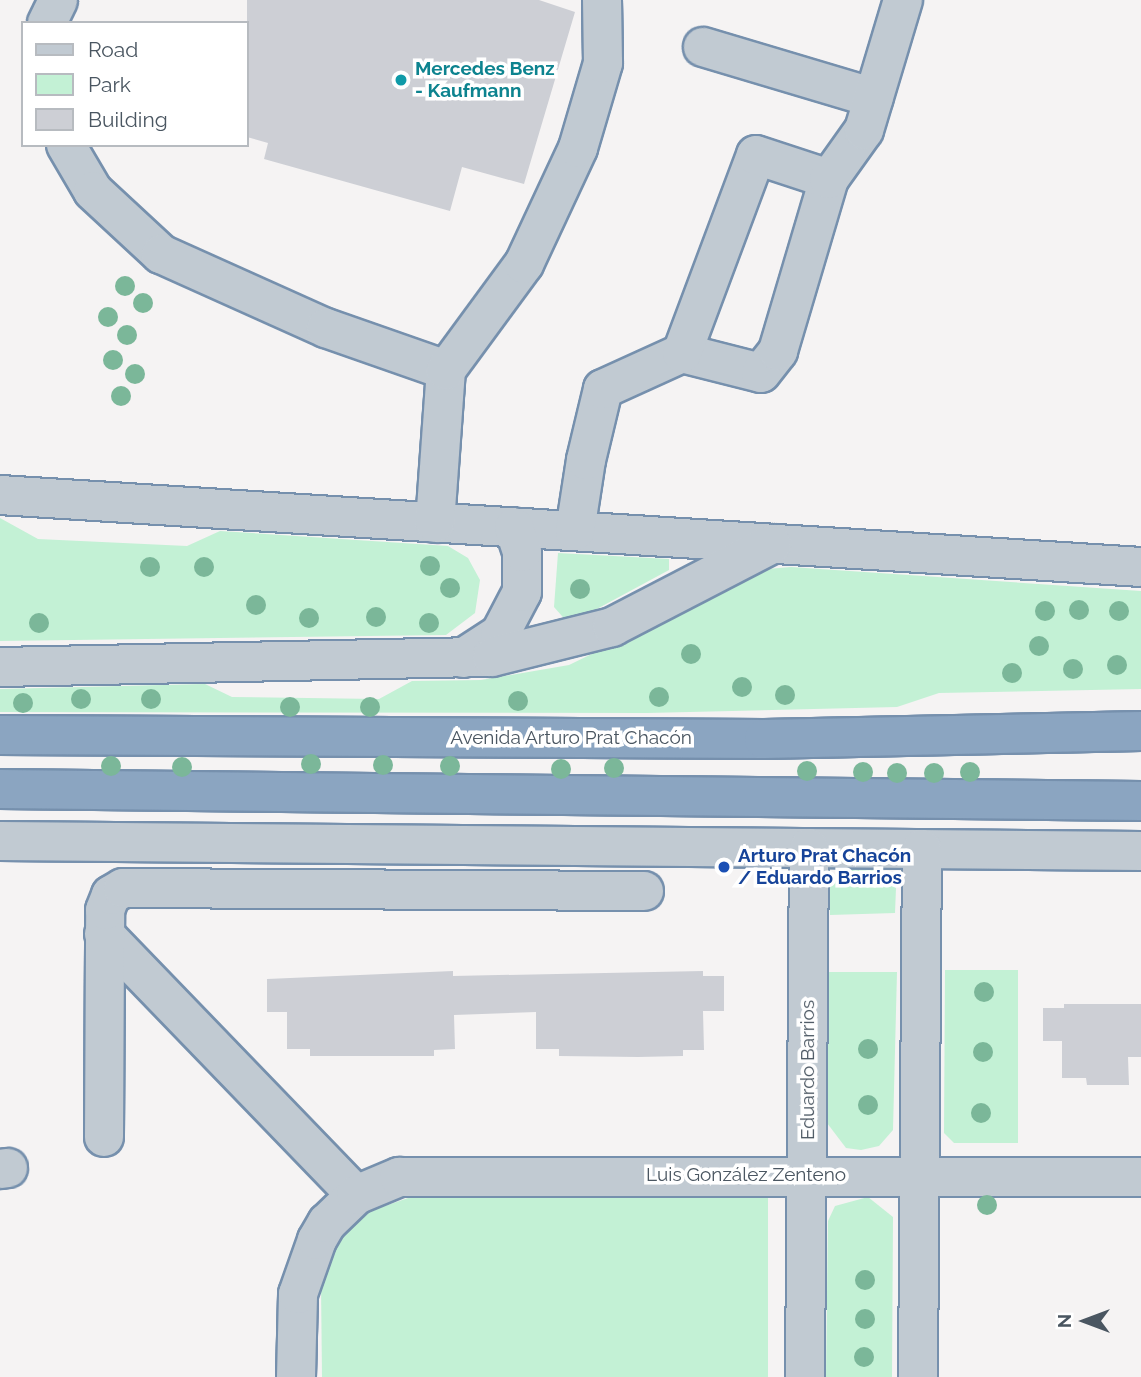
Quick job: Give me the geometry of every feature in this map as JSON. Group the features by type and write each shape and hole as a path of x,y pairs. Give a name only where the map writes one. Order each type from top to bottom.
{"highway":[{"name":"Avenida Arturo Prat Chacón","path":"0,735 764,740 1141,732"},
{"path":"0,789 1141,801"}],"street":[{"path":"48,21 58,0"},
{"path":"435,523 446,370 524,264 578,148 603,63 602,0"},
{"path":"575,531 586,460 603,390 682,353 761,373 778,351 830,180 864,130 903,0"},
{"path":"703,47 874,98"},
{"path":"67,147 93,191 161,254 326,328 446,370"},
{"path":"682,353 756,155 830,180"},
{"path":"0,495 1141,567"},
{"path":"460,660 500,634 514,614 525,570 514,527"},
{"path":"0,667 460,660 539,649 612,626 774,543"},
{"path":"0,841 1141,851"},
{"name":"Eduardo Barrios","path":"805,1377 809,848"},
{"path":"918,1377 922,849"},
{"path":"104,1137 104,933 111,895 123,888 644,891"},
{"path":"104,933 356,1195 327,1223 306,1266 298,1294 296,1377"},
{"name":"Luis González Zenteno","path":"356,1195 399,1177 423,1175 1141,1177"}],"green space":[{"path":"0,518 38,539 187,546 220,531 448,546 468,558 480,580 475,613 446,635 0,641"},
{"path":"558,553 669,559 669,570 569,624 554,607"},
{"path":"791,567 1141,591 1141,689 939,693 897,707 647,713 0,712 0,689 205,684 232,697 379,699 412,681 481,680 569,665 767,569"},
{"path":"873,865 896,888 895,913 830,915 829,886 853,866"},
{"path":"945,970 1018,970 1018,1143 954,1143 944,1133"},
{"path":"828,972 897,972 893,1130 879,1146 861,1150 846,1148 827,1123"},
{"path":"768,1195 768,1377 322,1377 321,1285 337,1241 370,1211 414,1196"},
{"path":"868,1197 893,1217 892,1377 826,1377 828,1221 835,1206"}],"building":[{"name":"Mercedes Benz - Kaufmann","path":"247,0 539,0 575,12 524,184 462,167 450,211 264,159 268,143 248,137"},
{"path":"453,971 453,976 703,971 703,976 724,976 724,1011 703,1011 704,1050 683,1050 683,1056 638,1057 559,1056 559,1049 536,1049 536,1012 454,1015 455,1049 434,1050 434,1056 310,1056 310,1049 287,1049 287,1012 267,1012 267,979"},
{"path":"1064,1004 1141,1004 1141,1057 1128,1057 1129,1085 1087,1085 1086,1078 1062,1078 1062,1041 1043,1041 1043,1008 1064,1008"}],"place":[{"name":"Mercedes Benz - Kaufmann","path":"401,80"},
{"name":"Arturo Prat Chacón / Eduardo Barrios","path":"724,867"}]}
